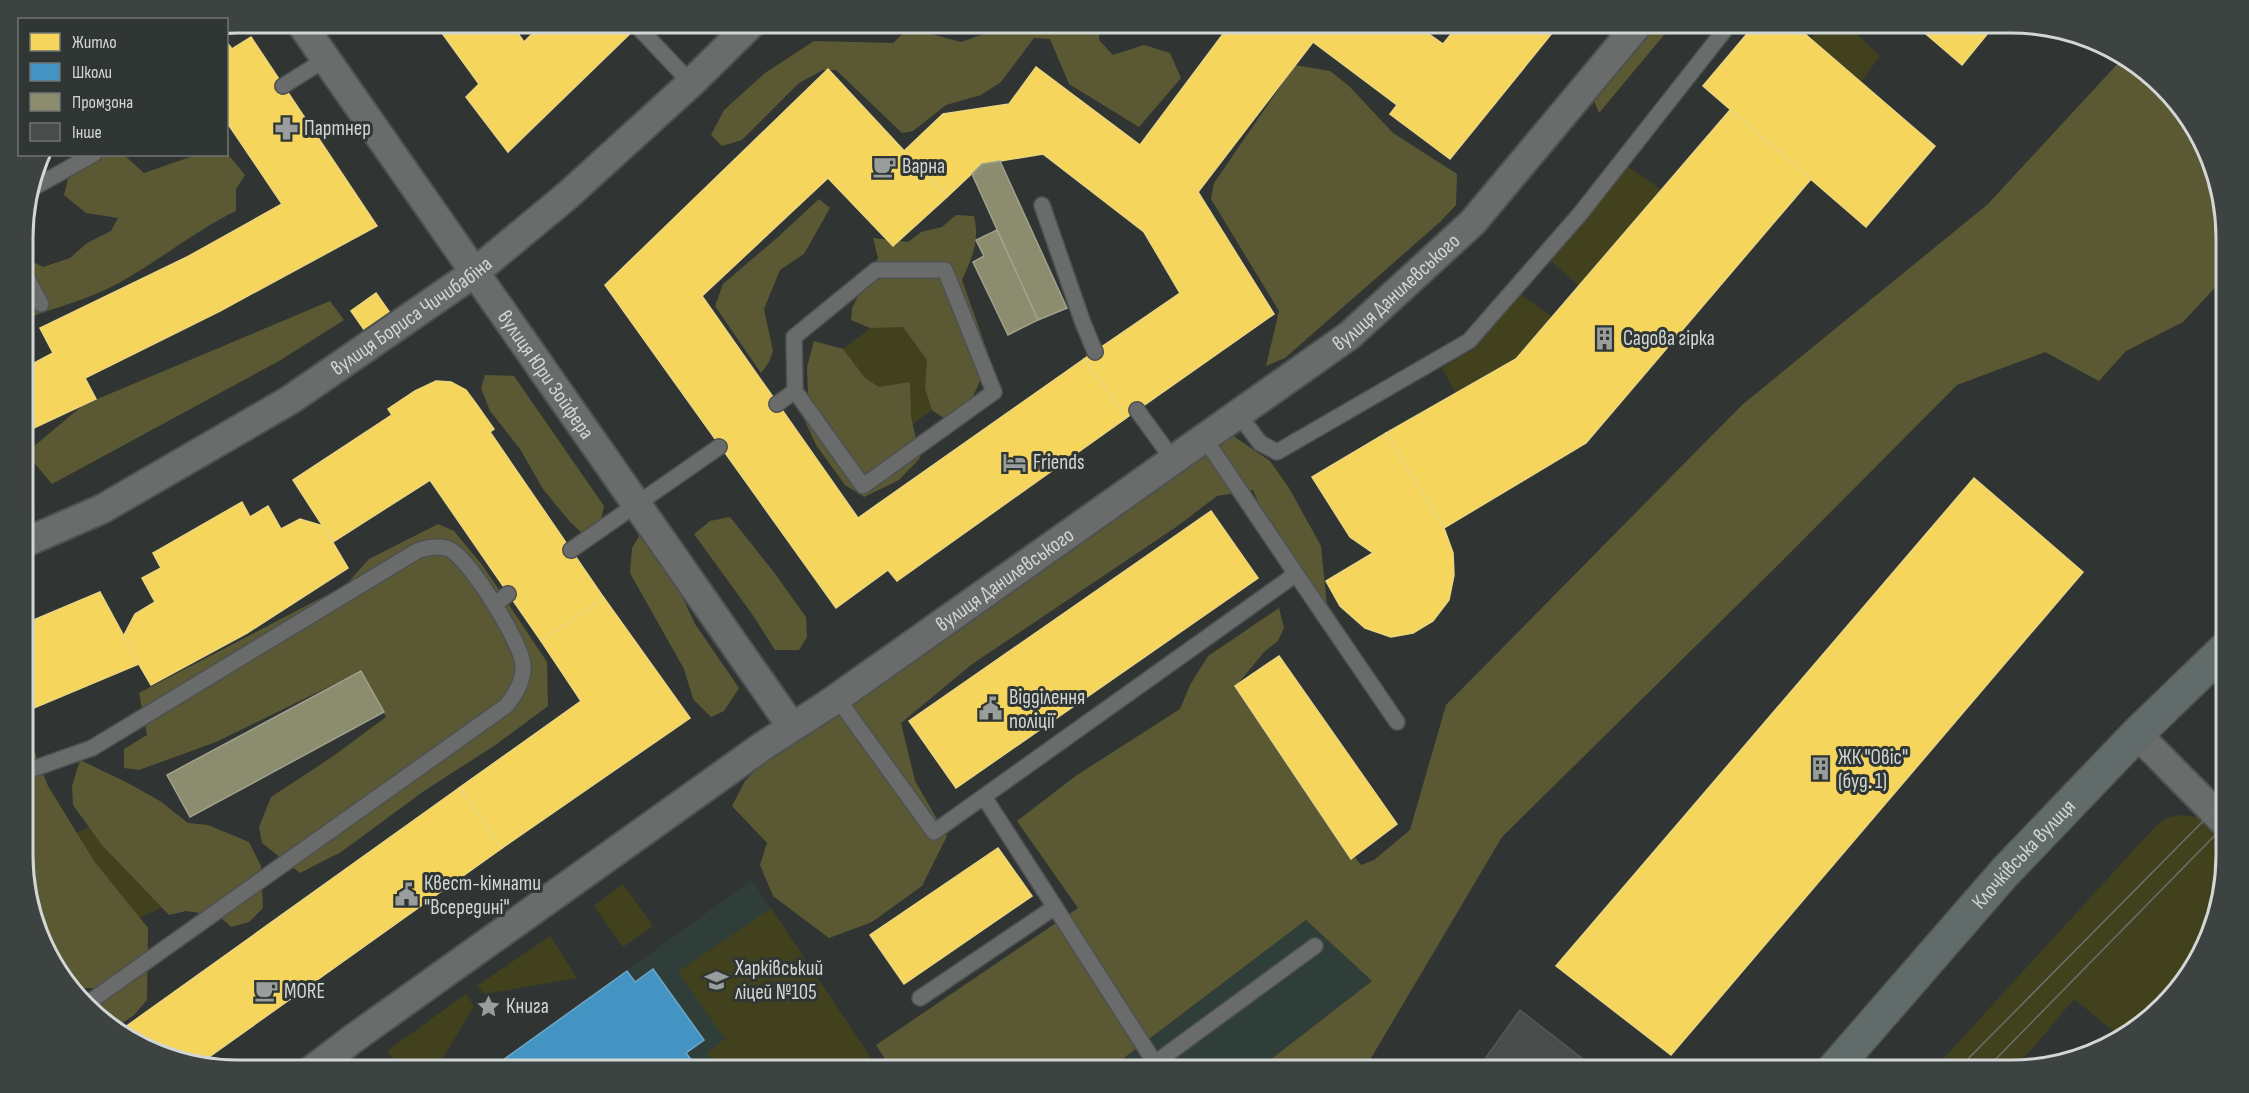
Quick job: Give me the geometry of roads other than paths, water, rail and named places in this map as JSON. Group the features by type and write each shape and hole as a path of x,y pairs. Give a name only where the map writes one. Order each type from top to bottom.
{"main road":[{"name":"Клочківська вулиця","path":"1842,1060 2005,872 2137,734 2216,658"}],"street":[{"name":"вулиця Юри Зойфера","path":"308,33 792,727"},
{"name":"вулиця Бориса Чичибабіна","path":"33,539 102,509 290,400 474,273 568,195 691,83 742,33"},
{"name":"вулиця Данилевського","path":"326,1060 792,727 837,698 1174,461 1350,334 1473,222 1631,33"},
{"path":"2137,734 2216,814"}],"lane":[{"path":"644,33 691,83"},
{"path":"1239,415 1260,443 1277,452 1469,341 1580,214 1722,33"},
{"path":"283,86 326,59"},
{"path":"40,184 90,156"},
{"path":"1042,205 1095,351"},
{"path":"876,270 945,270 994,392 863,486 795,391 794,337 876,270"},
{"path":"33,289 41,304"},
{"path":"777,404 795,391"},
{"path":"1137,410 1174,461"},
{"path":"1205,439 1397,722"},
{"path":"571,550 719,447"},
{"path":"33,769 92,748 417,551 428,547 438,546 459,555 495,604 521,650 522,681 516,694 506,706 93,1000"},
{"path":"837,698 934,832 1296,574"},
{"path":"495,604 508,594"},
{"path":"984,796 1055,907 1146,1060"},
{"path":"920,998 1055,907"},
{"path":"1159,1060 1314,946"}],"tram line":[{"path":"1967,1060 2216,808"},
{"path":"1995,1060 2216,834"}],"place":[{"name":"Партнер","path":"286,128"},
{"name":"Варна","path":"884,166"},
{"name":"Садова гірка","path":"1605,338"},
{"name":"Friends","path":"1015,462"},
{"name":"Відділення поліції","path":"991,709"},
{"name":"ЖК \"Овіс\" (буд. 1)","path":"1820,769"},
{"name":"Квест-кімнати \"Всередині\"","path":"406,895"},
{"name":"Харківський ліцей №105","path":"717,980"},
{"name":"MORE","path":"266,991"},
{"name":"Книга","path":"488,1006"}]}
